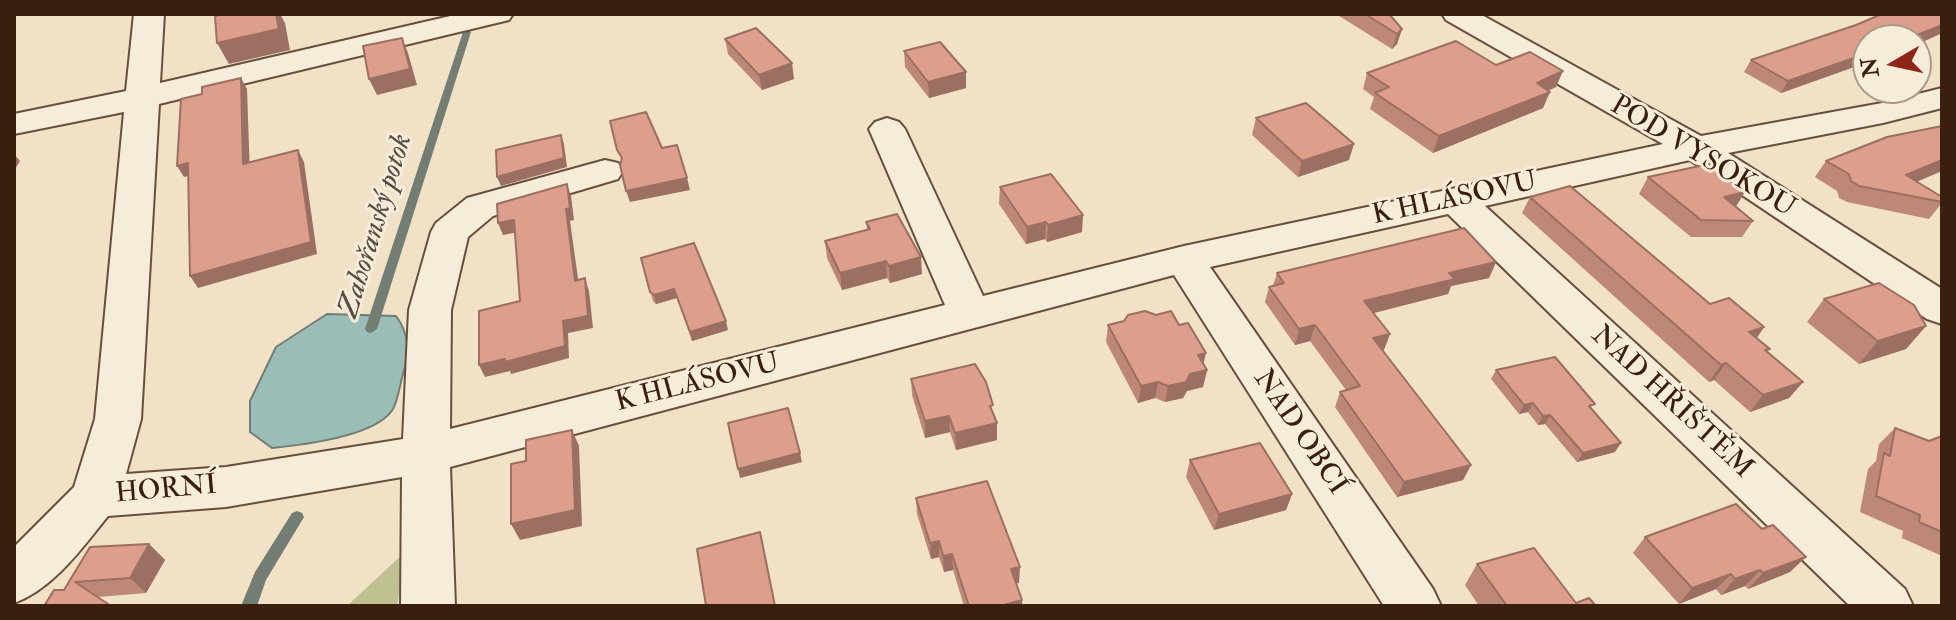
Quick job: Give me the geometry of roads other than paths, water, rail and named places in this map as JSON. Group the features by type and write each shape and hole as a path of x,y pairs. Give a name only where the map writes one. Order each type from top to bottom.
{"street":[{"name":"HORNÍ","path":"149,14 118,419 95,497 226,487 426,454"},
{"path":"14,124 141,98 498,14"},
{"name":"POD VYSOKOU","path":"1457,14 1696,148 1942,309"},
{"name":"K HLÁSOVU","path":"426,454 1184,259 1696,148 1883,113 1942,98"},
{"path":"887,129 970,314"},
{"path":"428,606 426,454 430,310 450,232 480,207 605,171"},
{"name":"NAD HŘIŠTĚM","path":"1456,200 1886,606"},
{"name":"NAD OBCÍ","path":"1184,259 1414,606"},
{"path":"14,580 60,537 95,497"}],"water":[{"path":"327,314 396,316 404,329 407,351 395,405 384,419 355,433 319,442 272,448 250,432 250,401 276,347"}],"waterway":[{"name":"Zahořanský potok","path":"371,329 467,32"},
{"name":"Zahořanský potok","path":"249,606 260,577 297,517"}]}
